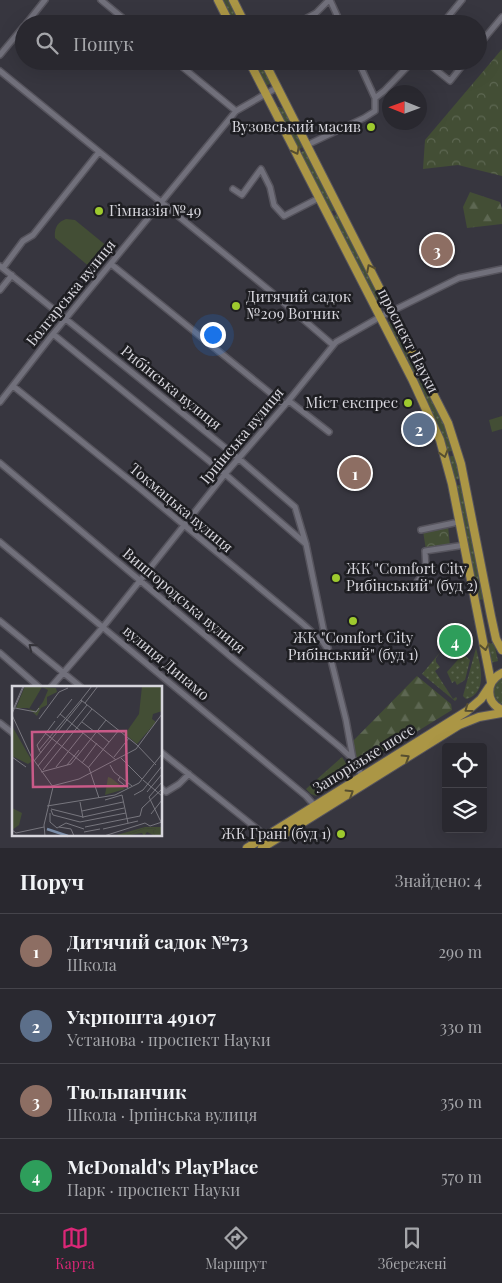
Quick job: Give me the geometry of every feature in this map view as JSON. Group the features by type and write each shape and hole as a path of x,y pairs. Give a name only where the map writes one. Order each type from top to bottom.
{"main road":[{"path":"218,0 226,15"},
{"path":"233,0 240,15"},
{"name":"проспект Науки","path":"254,70 413,380 440,440 449,469 479,618 492,702 502,712"},
{"name":"проспект Науки","path":"269,70 448,423 465,482 496,639 502,650"},
{"name":"Запорізьке шосе","path":"247,848 466,711 481,699 490,685 502,673"},
{"name":"Запорізьке шосе","path":"262,848 459,724 502,712"}],"street":[{"path":"33,15 45,0"},
{"path":"101,0 119,15"},
{"path":"312,15 329,0 336,15"},
{"path":"450,15 462,0"},
{"path":"487,35 502,17"},
{"path":"0,55 15,37"},
{"path":"186,70 236,111"},
{"path":"307,145 375,111 375,98 362,70"},
{"path":"375,98 404,70"},
{"path":"436,70 450,81 459,70"},
{"path":"0,71 270,290 333,345"},
{"name":"Болгарська вулиця","path":"0,402 53,334 236,111 278,88"},
{"path":"1,267 23,241 33,235 99,152"},
{"path":"233,189 242,195 262,169 270,186 274,205 284,216 319,198"},
{"path":"110,264 287,403 329,432"},
{"name":"Рибінська вулиця","path":"1,267 238,458 295,507 306,544 353,758"},
{"name":"Ірпінська вулиця","path":"52,686 103,627 238,458 287,403 333,345 380,317 459,278 502,268"},
{"path":"0,290 12,275"},
{"path":"53,334 225,474 306,544"},
{"name":"Токмацька вулиця","path":"13,386 323,642 329,653"},
{"name":"Вишгородська вулиця","path":"0,463 353,758"},
{"path":"421,530 454,523"},
{"name":"вулиця Динамо","path":"0,542 306,796 315,806"},
{"path":"417,582 426,570 425,551 464,545"},
{"path":"479,618 491,616"},
{"path":"0,621 80,686"},
{"path":"0,653 39,686"},
{"path":"0,723 12,730"},
{"path":"162,753 261,832 263,838"},
{"path":"353,758 362,776"},
{"path":"163,792 179,784 189,774"}],"green space":[{"path":"221,0 230,0 238,15 228,15"},
{"path":"502,49 502,176 458,165 423,169 425,140 484,70 487,70 487,67"},
{"path":"257,70 266,70 272,83 265,86"},
{"path":"275,106 285,109 304,146 298,150"},
{"path":"306,150 337,209 330,212 299,153"},
{"path":"470,192 500,202 502,224 467,228 463,207"},
{"path":"339,213 386,305 379,308 332,217"},
{"path":"66,219 75,220 108,247 91,268 55,238 57,226"},
{"path":"393,320 421,374 414,377 386,323"},
{"path":"422,377 446,424 455,450 447,452 415,380"},
{"path":"502,416 502,429 492,432 489,420"},
{"path":"456,455 461,479 454,480 448,457"},
{"path":"463,484 485,599 478,600 455,486"},
{"path":"448,526 450,546 426,550 423,531"},
{"path":"494,643 498,661 490,663 487,644"},
{"path":"476,648 481,670 480,684 478,691 466,699 463,696"},
{"path":"442,650 436,658 436,662 440,667 435,671 453,699 456,697 455,701 422,674"},
{"path":"463,654 470,660 465,680 457,685 455,681 452,683 447,672"},
{"path":"417,676 451,704 452,710 361,766 356,759 351,743"},
{"path":"502,677 502,708 494,700 492,688"},
{"path":"342,757 350,769 350,775 319,795 311,794 306,789"}],"place":[{"name":"Вузовський масив","path":"371,127"},
{"name":"Гімназія №49","path":"99,211"},
{"name":"Тюльпанчик","path":"437,250"},
{"name":"Дитячий садок №209 Вогник","path":"236,306"},
{"name":"Міст експрес","path":"408,403"},
{"name":"Укрпошта 49107","path":"419,429"},
{"name":"Дитячий садок №73","path":"355,473"},
{"name":"ЖК \"Comfort City Рибінський\" (буд 2)","path":"336,578"},
{"name":"ЖК \"Comfort City Рибінський\" (буд 1)","path":"353,621"},
{"name":"McDonald's PlayPlace","path":"455,641"},
{"name":"ЖК Грані (буд 1)","path":"341,834"}]}
